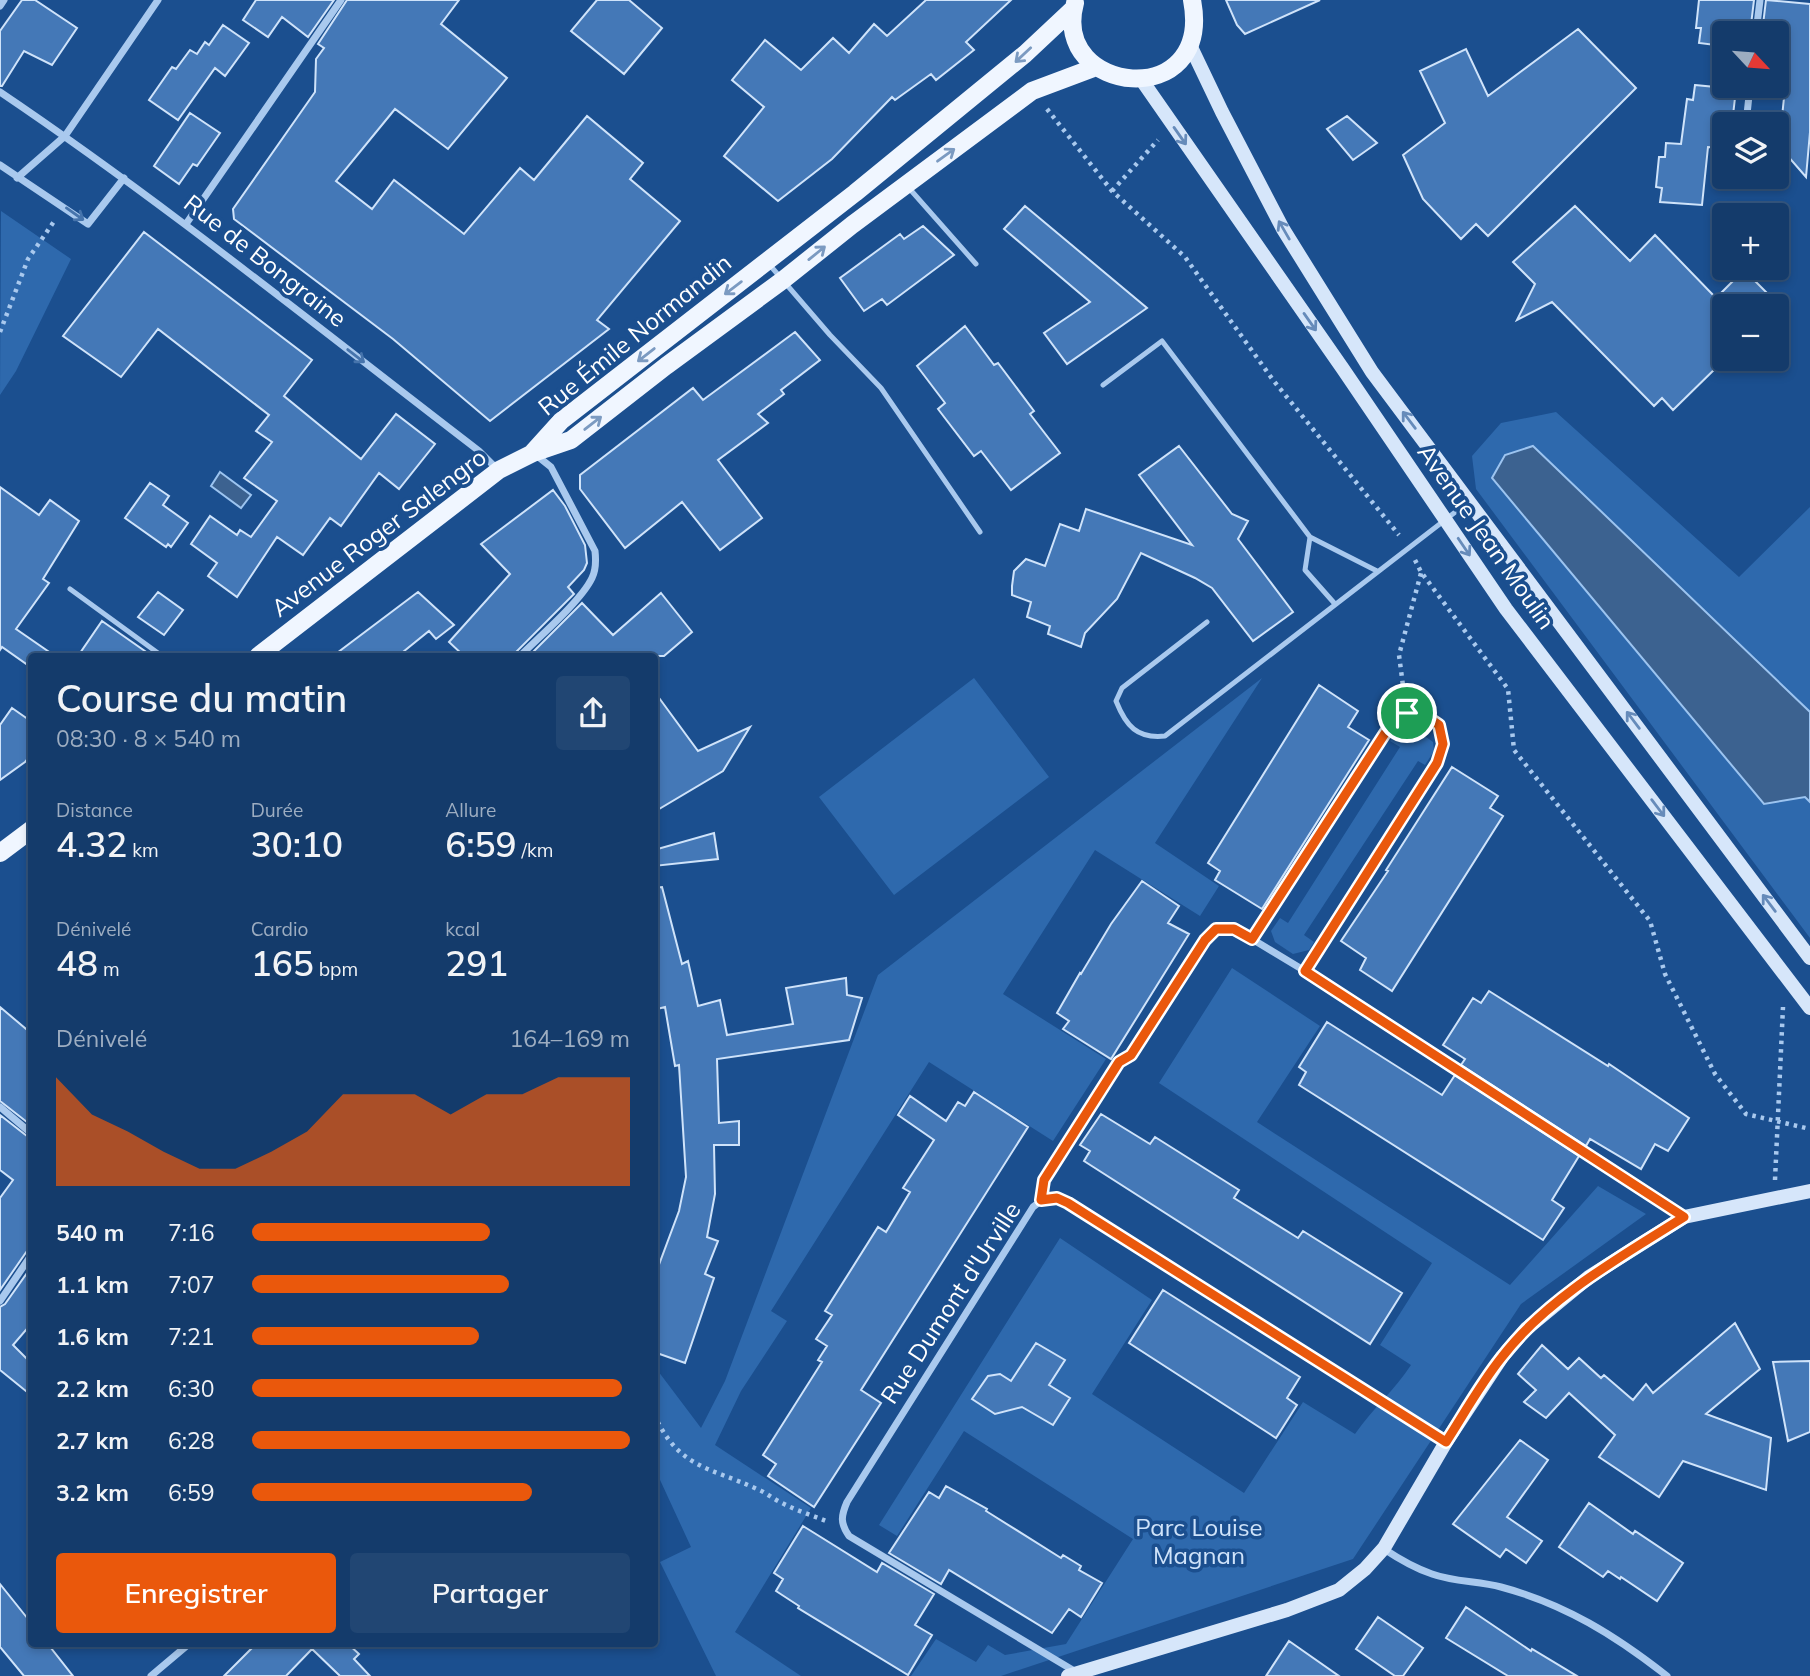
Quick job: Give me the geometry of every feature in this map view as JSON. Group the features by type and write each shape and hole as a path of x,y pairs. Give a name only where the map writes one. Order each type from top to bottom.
{"main road":[{"path":"1075,4 1073,20 1077,42 1089,60 1110,75 1141,79 1167,70 1182,59 1190,45 1195,15 1192,0"},
{"name":"Rue Émile Normandin","path":"533,453 561,421 767,262 1004,72 1075,4"},
{"name":"Avenue Jean Moulin","path":"1190,45 1283,229 1372,372 1810,958"},
{"name":"Rue Émile Normandin","path":"533,453 571,440 1032,91 1097,67"},
{"name":"Avenue Jean Moulin","path":"1141,79 1506,610 1810,1008"},
{"name":"Avenue Roger Salengro","path":"262,653 499,470 533,453"},
{"path":"0,853 28,832"},
{"path":"1073,1674 1287,1610 1339,1590 1365,1569 1384,1548 1446,1442 1502,1357 1526,1329 1589,1277 1684,1217 1810,1191"}],"street":[{"path":"0,6 4,0"},
{"path":"17,178 65,136 158,0"},
{"path":"186,224 341,0"},
{"path":"1757,21 1760,0"},
{"name":"Rue de Bongraine","path":"0,92 186,224 480,451 499,470"},
{"path":"0,165 88,224 124,178"},
{"path":"523,653 585,590 594,576 596,560 595,551 551,467 533,453"},
{"path":"1252,939 1391,724 1407,713 1423,714 1439,725 1443,744 1437,763 1305,971"},
{"path":"1131,1055 1205,940 1216,929 1234,929 1305,971 1684,1217"},
{"path":"0,1107 28,1131"},
{"name":"Rue Dumont d'Urville","path":"843,1527 841,1516 847,1502 1033,1207 1041,1200 1057,1198 1068,1203 1446,1442"},
{"path":"0,1301 28,1260"},
{"path":"843,1527 849,1536 1073,1674"},
{"path":"1384,1548 1405,1562 1434,1575 1503,1587 1564,1610 1600,1627 1667,1676"},
{"path":"152,1676 185,1647"}],"lane":[{"path":"906,185 976,264"},
{"path":"767,262 881,388 980,532"},
{"path":"1103,385 1161,341 1310,537 1377,571"},
{"path":"1207,622 1122,688 1116,701 1123,719 1134,730 1149,738 1165,736 1470,501"},
{"path":"1310,537 1305,570 1335,604"},
{"path":"70,589 158,653"}],"path":[{"path":"1032,91 1112,191 1185,257 1273,380 1409,547 1422,572 1508,689 1514,750 1650,921 1665,974 1715,1074 1746,1114 1810,1129"},
{"path":"0,332 28,259 64,206"},
{"path":"1407,713 1399,655 1422,572"},
{"path":"1775,1199 1784,975"},
{"path":"1041,1200 1044,1180 1119,1062 1131,1055"},
{"path":"658,1422 662,1431 689,1461 710,1472 758,1489 795,1509 843,1527"}],"green space":[{"path":"1,211 71,259 16,371 0,395"},
{"path":"1556,412 1739,577 1810,507 1810,712 1533,446 1810,802 1810,938 1476,489 1472,456 1501,423"},
{"path":"974,678 1049,777 894,895 819,797"},
{"path":"1262,678 1155,843 1219,886 1200,916 1095,850 1003,994 1106,1059 1053,1141 929,1062 771,1311 787,1321 741,1391 715,1445 811,1508 735,1632 801,1676 716,1676 660,1562 691,1547 658,1476 658,1371 701,1428 725,1381 878,975"},
{"path":"1412,727 1433,742 1434,751 1425,765 1418,761 1304,935 1314,942 1309,950 1293,954 1275,942 1271,931 1280,918 1288,923 1400,747 1390,741 1398,729"},
{"name":"Parc Louise Magnan","path":"1232,968 1320,1026 1257,1122 1510,1285 1598,1186 1646,1214 1521,1304 1353,1559 1001,1676 911,1676 936,1639 976,1662 988,1645 1005,1655 1066,1644 1133,1539 964,1431 897,1536 879,1525 1060,1238 1152,1300 1092,1394 1244,1493 1303,1402 1355,1434 1411,1365 1380,1345 1432,1263 1159,1083"}],"shaded area":[{"path":"1533,446 1810,712 1810,802 1805,797 1764,804 1492,478 1505,455"},
{"path":"220,472 251,495 241,508 211,486"}],"building":[{"path":"22,0 35,0 77,28 52,65 24,51 0,86 0,31"},
{"path":"256,0 334,0 308,37 282,17 268,37 243,20"},
{"path":"347,0 459,0 441,24 507,78 448,149 395,109 336,181 372,209 394,180 464,234 520,168 534,180 587,116 643,163 630,179 680,221 597,320 609,329 490,421 393,339 234,219 233,209 315,92 316,59 324,48 318,44"},
{"path":"597,0 629,0 662,28 624,74 571,31"},
{"path":"926,0 1011,0 966,42 974,50 936,80 931,74 895,100 892,97 832,159 778,201 724,156 764,107 732,80 765,40 801,70 833,38 849,53 874,24 887,36"},
{"path":"1226,0 1320,0 1245,34 1237,25"},
{"path":"1699,0 1754,0 1751,21 1712,21 1712,45 1699,43 1701,28 1696,28"},
{"path":"1766,0 1810,4 1810,132 1806,177 1789,157 1789,112 1783,112 1784,98 1789,98 1789,21 1763,21"},
{"path":"223,25 249,43 225,76 215,68 178,120 149,100 172,67 176,69 190,50 197,54 205,42 209,45"},
{"path":"1578,29 1636,88 1488,236 1476,224 1461,239 1423,199 1403,155 1445,123 1420,71 1466,49 1488,96"},
{"path":"1695,85 1712,87 1712,98 1735,98 1733,112 1712,112 1712,147 1708,147 1702,205 1660,202 1662,188 1656,187 1659,157 1665,157 1666,143 1681,144 1687,99 1693,100"},
{"path":"190,113 220,133 197,166 193,164 179,184 154,166"},
{"path":"1347,116 1377,143 1353,160 1327,129"},
{"path":"1025,206 1147,308 1067,364 1044,333 1090,302 1004,229"},
{"path":"1575,206 1630,261 1655,235 1712,294 1713,371 1673,410 1662,398 1654,406 1552,302 1517,320 1535,284 1513,262"},
{"path":"923,226 954,255 887,305 882,299 864,311 840,278 900,234 904,239"},
{"path":"144,232 312,360 284,396 361,459 396,414 435,444 399,489 379,473 341,526 330,518 303,555 277,537 237,597 208,576 217,563 191,544 210,516 237,535 240,530 251,537 277,501 244,478 272,442 256,431 269,415 158,329 121,377 63,336"},
{"path":"1734,280 1754,280 1767,293 1720,294"},
{"path":"965,326 994,365 998,363 1034,411 1030,414 1060,453 1011,490 981,451 974,456 938,409 945,403 917,366"},
{"path":"795,332 820,360 781,390 784,394 758,414 768,423 718,460 762,518 720,550 682,502 625,548 580,489 580,475 693,388 703,400"},
{"path":"1179,446 1232,514 1248,521 1238,539 1293,612 1253,641 1212,588 1141,553 1117,599 1085,633 1081,647 1048,634 1050,626 1027,617 1031,602 1012,595 1012,586 1014,571 1026,559 1045,566 1060,524 1079,531 1086,509 1192,545 1139,475"},
{"path":"150,483 169,496 163,505 188,523 171,547 168,544 166,547 125,518"},
{"path":"0,487 39,515 50,500 79,521 43,579 49,583 16,629 51,653 28,653 28,665 2,647 0,650"},
{"path":"553,490 565,506 585,545 587,563 568,587 574,594 516,653 461,653 449,642 510,574 481,544"},
{"path":"158,592 183,610 164,635 138,617"},
{"path":"418,592 454,625 436,639 429,631 402,653 337,653"},
{"path":"661,593 692,632 664,656 658,656 658,653 532,653 582,603 613,635"},
{"path":"102,621 148,653 80,653"},
{"path":"1319,685 1358,711 1348,727 1369,740 1262,909 1215,880 1220,871 1208,863"},
{"path":"658,696 698,751 750,727 723,771 658,810"},
{"path":"12,708 28,719 28,758 0,780 0,725"},
{"path":"1452,767 1498,796 1490,808 1503,816 1392,991 1360,970 1366,958 1341,941"},
{"path":"714,833 718,859 658,866 658,849"},
{"path":"1142,881 1179,906 1168,923 1189,934 1111,1059 1063,1029 1069,1021 1057,1013 1111,924"},
{"path":"662,887 682,964 688,961 698,1006 720,1000 727,1035 793,1024 786,988 846,978 847,995 862,998 849,1040 717,1059 719,1123 739,1121 739,1145 714,1145 715,1194 707,1237 718,1241 705,1274 714,1278 685,1363 658,1353 658,1267 679,1211 686,1177 679,1065 675,1066 665,1007 658,1009 658,888"},
{"path":"1489,991 1608,1066 1609,1064 1689,1118 1668,1151 1655,1144 1641,1169 1590,1139 1586,1146 1461,1065 1465,1059 1443,1045 1473,998 1481,1003"},
{"path":"0,1007 28,1031 28,1123 0,1101"},
{"path":"1327,1022 1442,1095 1455,1075 1579,1156 1552,1200 1564,1208 1543,1240 1299,1085 1306,1072 1299,1067"},
{"path":"974,1092 1028,1127 861,1390 881,1403 814,1507 768,1476 776,1464 763,1455 822,1362 818,1360 827,1346 816,1339 832,1315 825,1311 878,1227 886,1232 910,1192 903,1188 934,1140 898,1115 910,1096 946,1121 958,1102 965,1106"},
{"path":"1101,1114 1150,1144 1155,1137 1239,1190 1234,1198 1298,1238 1303,1231 1402,1293 1370,1344 1084,1161 1090,1151 1080,1145"},
{"path":"0,1115 28,1137 28,1250 0,1290 0,1198 13,1180 0,1170"},
{"path":"28,1272 28,1328 13,1345 28,1360 28,1393 0,1370 0,1307"},
{"path":"1163,1290 1300,1377 1287,1398 1297,1405 1276,1438 1129,1343"},
{"path":"1735,1323 1760,1369 1706,1414 1771,1438 1766,1490 1683,1461 1659,1497 1599,1457 1615,1435 1569,1393 1546,1418 1524,1402 1536,1390 1518,1374 1542,1345 1568,1369 1579,1358 1601,1378 1604,1375 1633,1400 1646,1384 1653,1393"},
{"path":"1036,1343 1065,1360 1049,1385 1070,1398 1053,1425 1022,1407 995,1414 972,1399 988,1376 1000,1374 1011,1381"},
{"path":"1810,1361 1810,1432 1788,1441 1773,1362"},
{"path":"1520,1440 1548,1460 1507,1517 1542,1541 1526,1563 1506,1549 1500,1557 1453,1524"},
{"path":"946,1486 987,1509 986,1511 1061,1558 1063,1555 1081,1566 1079,1570 1102,1583 1081,1617 1069,1609 1052,1633 949,1570 941,1584 889,1553 929,1492 939,1498"},
{"path":"1589,1503 1633,1534 1635,1531 1683,1563 1657,1601 1608,1571 1603,1577 1559,1547"},
{"path":"803,1526 877,1572 882,1563 934,1594 915,1625 932,1635 908,1675 798,1608 799,1606 776,1591 783,1579 774,1573"},
{"path":"0,1584 28,1619 28,1647 50,1647 73,1676 24,1676 0,1647"},
{"path":"1466,1607 1531,1651 1532,1649 1577,1676 1508,1676 1446,1638"},
{"path":"1378,1617 1423,1648 1403,1676 1395,1676 1356,1649"},
{"path":"1289,1641 1339,1676 1266,1676"},
{"path":"253,1647 351,1647 359,1654 354,1659 370,1676 340,1676 312,1649 286,1676 224,1676"}],"route":[{"path":"1407,713 1423,714 1439,725 1443,744 1437,763 1305,971 1684,1217 1589,1277 1526,1329 1502,1357 1446,1442 1068,1203 1057,1198 1041,1200 1044,1180 1119,1062 1131,1055 1205,940 1216,929 1234,929 1252,939 1391,724 1407,713"}]}
